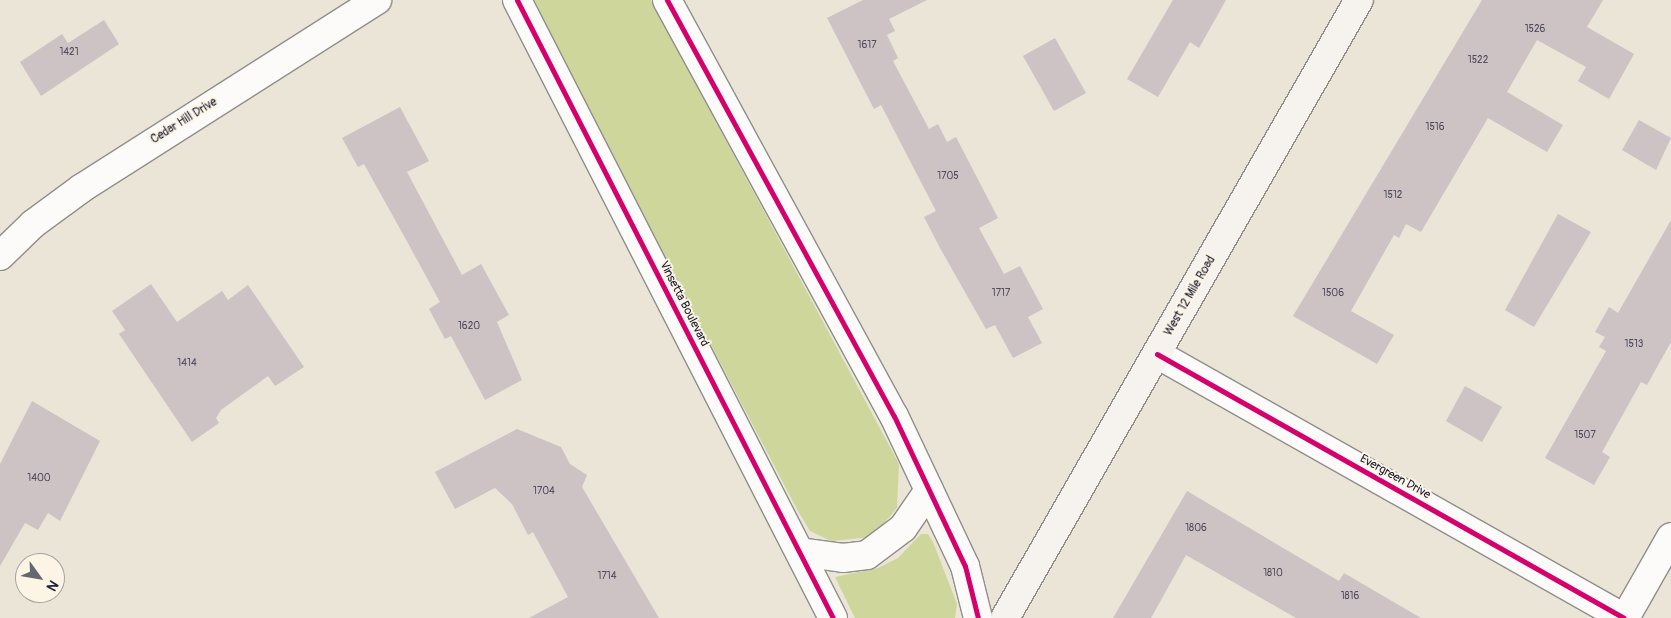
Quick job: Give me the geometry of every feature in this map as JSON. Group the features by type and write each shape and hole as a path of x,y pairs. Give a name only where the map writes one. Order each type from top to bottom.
{"main road":[{"name":"West 12 Mile Road","path":"1005,618 1359,0"}],"street":[{"name":"Cedar Hill Drive","path":"0,256 33,224 82,188 377,0"},
{"name":"Vinsetta Boulevard","path":"517,0 833,618"},
{"path":"667,0 894,416 966,566 978,618"},
{"name":"Evergreen Drive","path":"1157,354 1624,618"},
{"path":"800,552 843,558 867,555 903,528 929,490"},
{"path":"1624,618 1671,537"}],"green space":[{"path":"530,0 651,0 899,464 897,508 872,537 831,541 810,531"},
{"path":"921,534 928,534 933,542 957,604 955,618 855,618 835,577 878,568 898,558"}],"building":[{"path":"863,0 927,0 889,19 895,31 887,35 898,58 893,61 929,129 938,124 947,142 956,137 998,218 979,228 1004,274 1020,266 1043,309 1028,317 1042,343 1013,358 995,325 986,329 940,248 924,217 936,211 881,105 874,109 827,18"},
{"path":"1173,0 1226,0 1199,48 1190,42 1158,97 1127,79"},
{"path":"1482,0 1603,0 1587,27 1634,54 1609,99 1578,81 1586,67 1537,40 1507,92 1563,125 1547,152 1488,118 1421,232 1406,224 1399,238 1394,235 1351,311 1394,335 1377,364 1293,316"},
{"path":"104,20 119,44 41,96 20,62 62,34 68,43"},
{"path":"1055,38 1086,93 1054,111 1023,56"},
{"path":"400,107 429,161 407,172 462,275 481,264 509,315 497,322 522,380 485,400 451,336 445,339 429,309 440,302 409,245 364,164 358,167 342,138"},
{"path":"1639,120 1671,138 1656,170 1622,150"},
{"path":"1558,214 1591,232 1534,327 1505,310"},
{"path":"1671,220 1671,342 1647,385 1641,382 1602,452 1610,457 1594,485 1545,458 1606,351 1599,347 1605,337 1595,332 1609,307 1618,313"},
{"path":"151,284 177,322 222,291 228,300 248,285 304,367 275,386 268,376 221,410 216,418 219,423 192,442 119,334 125,330 112,311"},
{"path":"1465,386 1502,407 1482,442 1446,421"},
{"path":"32,401 100,441 60,521 48,513 38,530 25,523 0,566 0,464"},
{"path":"517,429 561,447 570,464 587,475 582,487 659,618 529,618 568,597 533,532 528,535 512,504 495,488 455,509 435,472"},
{"path":"1187,491 1339,581 1344,573 1421,618 1296,618 1186,555 1151,618 1113,618"}],"cycle path":[{"path":"517,0 833,618"},
{"path":"667,0 894,416 965,566 978,618"},
{"path":"1157,354 1624,618"}]}
